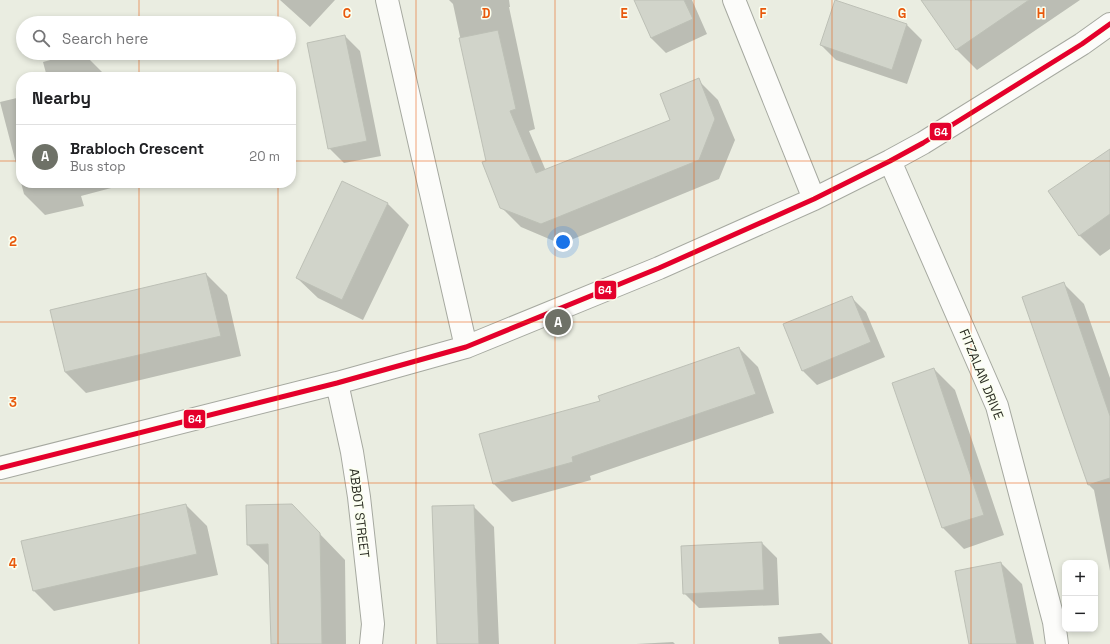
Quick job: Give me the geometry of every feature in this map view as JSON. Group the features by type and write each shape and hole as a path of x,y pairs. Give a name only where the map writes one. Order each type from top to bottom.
{"street":[{"path":"387,0 466,347"},
{"path":"734,0 814,199"},
{"path":"0,468 337,383 466,347 659,268 814,199 890,161 1082,44 1110,24"},
{"name":"FITZALAN DRIVE","path":"890,161 997,406 1054,622 1057,644"},
{"name":"ABBOT STREET","path":"337,383 352,452 359,497 373,624 371,644"}],"building":[{"path":"634,0 684,0 693,19 651,38"},
{"path":"835,0 907,24 892,70 820,45"},
{"path":"921,0 1029,0 956,50"},
{"path":"498,30 516,109 510,111 536,173 670,120 660,94 699,78 715,119 699,160 541,224 500,208 482,162 486,161 459,38"},
{"path":"345,35 367,141 328,149 307,43"},
{"path":"1110,149 1110,214 1079,236 1048,191"},
{"path":"342,181 388,203 342,300 296,278"},
{"path":"206,273 221,336 65,372 50,310"},
{"path":"1064,282 1110,416 1110,478 1088,485 1022,297"},
{"path":"852,296 871,342 802,371 783,324"},
{"path":"739,347 756,394 572,457 573,462 493,484 479,434 600,401 598,396"},
{"path":"934,368 984,515 942,528 892,383"},
{"path":"186,504 197,554 33,591 21,541"},
{"path":"292,504 320,533 322,644 271,644 268,544 247,545 246,505"},
{"path":"474,505 479,644 437,644 432,506"},
{"path":"762,542 764,590 683,594 681,546"},
{"path":"1001,562 1017,644 969,644 955,571"}],"transit line":[{"name":"64","path":"0,468 337,383 466,347 659,268 814,199 890,161 923,143 1082,44 1110,24"}],"place":[{"name":"Brabloch Crescent","path":"558,322"}]}
